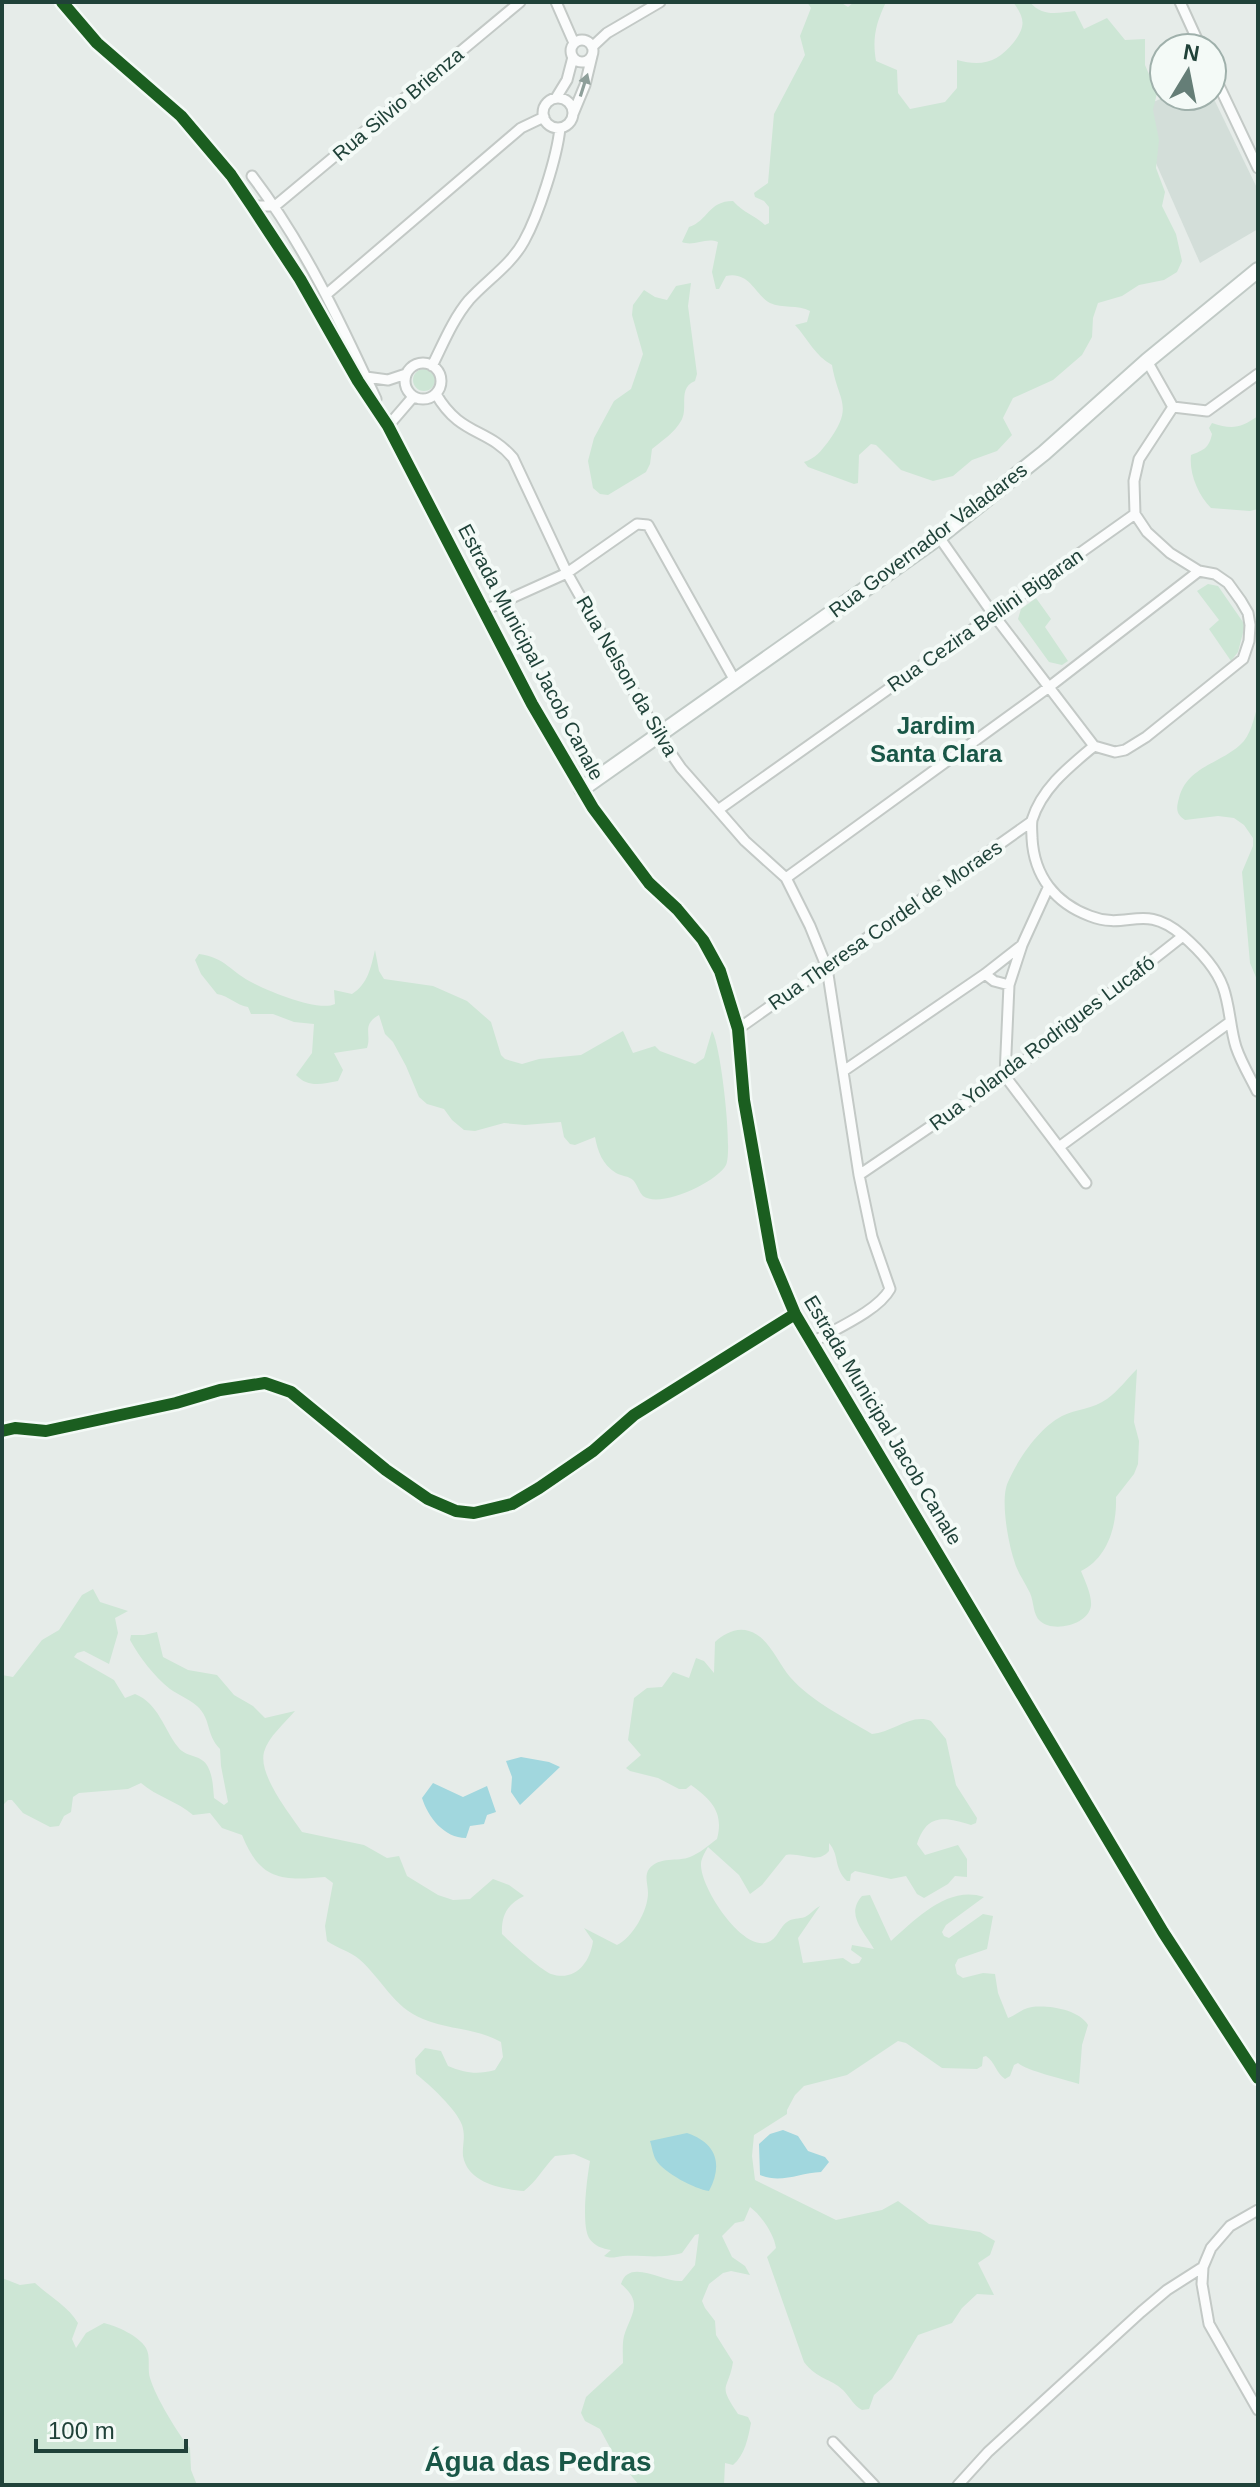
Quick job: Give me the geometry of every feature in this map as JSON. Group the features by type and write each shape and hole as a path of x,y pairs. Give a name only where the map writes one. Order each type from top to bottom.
{"street":[{"name":"Estrada Municipal Jacob Canale","path":"62,2 97,43 181,116 231,175 300,279 358,381 388,426 532,704 582,789 649,883 677,909 703,940 720,971 738,1029 744,1100 772,1259 795,1314 1155,1919 1258,2078"},
{"name":"Rua Silvio Brienza","path":"275,206 520,2"},
{"path":"556,2 574,43"},
{"path":"573,57 581,62 607,33 660,2"},
{"path":"1180,2 1194,32"},
{"path":"584,40 592,51 585,85 569,123 560,128 550,125 544,117 545,107 556,98 567,80 574,43 584,40"},
{"path":"556,98 566,100 573,114"},
{"path":"1228,105 1258,168"},
{"path":"328,293 521,128 544,117"},
{"path":"432,366 469,300 504,267 524,241 558,145 560,128"},
{"path":"252,176 275,206 312,272 328,293 388,426 413,397"},
{"path":"252,206 275,206"},
{"name":"Rua Governador Valadares","path":"582,789 939,537 1044,453 1147,361 1258,270"},
{"path":"1147,361 1173,407"},
{"path":"420,363 432,366 440,376 440,388 436,394 425,399 413,397 405,387 409,369 420,363"},
{"path":"366,377 388,380 406,374"},
{"path":"1173,407 1207,411 1258,374"},
{"name":"Rua Nelson da Silva","path":"436,394 446,412 462,425 502,445 513,458 567,573 659,736 681,768 745,841 786,878 827,968 859,1175 872,1237 890,1289 874,1306 813,1342"},
{"path":"939,537 993,614 1094,746 1115,752 1125,750 1146,737 1243,659 1249,641 1248,613 1228,583 1215,574 1199,571 1170,553 1147,532 1135,514 1134,481 1139,459 1173,407"},
{"name":"Rua Cezira Bellini Bigaran","path":"718,810 1135,514"},
{"path":"485,610 567,573 637,524 648,525 734,679"},
{"path":"786,878 1049,687 1199,571"},
{"path":"1094,746 1059,776 1044,796 1031,822 1032,847 1039,873 1048,888 1089,916 1120,920 1153,917 1183,936 1207,962 1223,986 1237,1049 1257,1091"},
{"name":"Rua Theresa Cordel de Moraes","path":"738,1029 1031,822"},
{"path":"1048,888 1022,945 1009,985 1005,1076 1086,1183"},
{"name":"Rua Yolanda Rodrigues Lucafó","path":"859,1175 1005,1076 1183,936"},
{"path":"845,1070 1022,945"},
{"path":"985,974 994,981 1009,985"},
{"path":"1059,1147 1230,1022"},
{"path":"2,1431 15,1428 46,1431 176,1403 220,1390 265,1383 291,1392 386,1470 428,1499 456,1511 474,1513 512,1504 539,1488 593,1451 634,1415 795,1314"},
{"path":"1258,2210 1230,2226 1211,2248 1203,2267 1202,2284 1209,2324 1258,2410"},
{"path":"958,2485 988,2452 1141,2312 1167,2290 1203,2267"},
{"path":"833,2442 874,2485"}],"shaded area":[{"path":"1148,104 1148,112 1220,112 1258,190 1258,229 1200,263 1133,111"}],"green space":[{"path":"807,2 840,2 848,7 854,2 886,2 876,31 876,61 897,70 898,93 910,109 945,102 957,88 957,60 982,63 1008,49 1022,27 1022,17 1013,2 1030,2 1050,13 1075,11 1084,29 1107,18 1125,40 1145,39 1148,112 1153,112 1159,140 1156,168 1165,192 1162,206 1176,234 1182,261 1177,272 1164,280 1139,285 1122,296 1098,303 1092,337 1082,355 1053,380 1013,398 1003,418 1012,435 997,451 972,460 953,476 933,481 901,470 876,445 871,444 859,455 858,483 808,467 804,462 815,457 828,442 843,411 832,365 816,352 795,325 807,322 810,311 770,303 747,280 734,275 726,276 716,289 712,272 718,242 682,242 689,227 725,202 733,201 765,225 769,223 769,207 754,193 768,183 774,114 805,55 800,36 811,8"},
{"path":"691,283 688,306 697,374 695,381 686,388 681,421 652,449 646,472 608,495 600,494 593,488 588,461 594,438 614,401 631,389 643,354 632,315 633,305 644,290 667,300 676,286"},
{"path":"420,369 428,369 435,380 428,391 420,391 413,384 413,376"},
{"path":"1258,416 1258,509 1211,508 1195,483 1191,455 1207,445 1212,434 1209,428 1212,423 1236,427"},
{"path":"1208,584 1218,586 1245,625 1238,652 1231,661 1209,629 1219,620 1197,591"},
{"path":"1036,598 1051,619 1045,627 1068,661 1062,665 1049,662 1018,619 1021,609"},
{"path":"1258,705 1258,982 1250,963 1242,872 1253,846 1253,838 1244,825 1234,818 1218,816 1185,820 1177,808 1189,779 1244,741"},
{"path":"375,950 379,971 384,979 433,986 467,1001 491,1022 501,1055 522,1064 581,1055 623,1031 633,1053 655,1046 660,1051 695,1064 704,1058 712,1031 725,1098 726,1165 712,1179 688,1192 651,1199 643,1196 631,1179 607,1166 599,1153 595,1137 570,1144 564,1137 561,1122 504,1123 475,1131 464,1130 444,1109 427,1104 419,1097 406,1066 385,1034 379,1015 370,1022 367,1048 334,1053 343,1070 338,1081 305,1082 296,1075 312,1053 314,1024 294,1022 273,1014 251,1014 248,1007 217,994 201,974 195,960 199,954 208,956 271,991 294,1000 328,1006 335,1004 334,990 352,994 362,985"},
{"path":"1137,1369 1134,1422 1139,1441 1138,1464 1116,1497 1115,1519 1109,1540 1098,1558 1081,1571 1091,1606 1084,1618 1077,1622 1061,1627 1046,1625 1036,1615 1012,1552 1005,1509 1008,1482 1023,1454 1045,1428 1062,1416 1107,1399"},
{"path":"93,1589 100,1602 128,1611 115,1618 118,1633 109,1664 84,1651 74,1657 114,1680 125,1698 135,1694 150,1704 178,1747 208,1767 214,1798 224,1805 228,1802 220,1749 212,1738 205,1716 191,1701 170,1689 153,1673 134,1647 131,1635 157,1632 163,1657 188,1670 217,1675 234,1695 253,1706 265,1718 295,1711 269,1741 263,1761 276,1794 302,1832 364,1845 387,1858 399,1856 407,1876 438,1895 453,1900 470,1899 493,1879 509,1885 524,1896 506,1911 502,1934 540,1967 560,1976 574,1973 589,1957 593,1941 584,1928 617,1945 628,1936 645,1908 647,1875 653,1865 690,1857 717,1839 717,1814 710,1802 691,1785 679,1789 658,1778 626,1768 641,1755 628,1740 634,1698 647,1688 662,1687 673,1672 689,1678 696,1658 704,1661 714,1673 715,1642 722,1636 739,1630 756,1634 808,1694 872,1734 909,1721 931,1721 946,1739 956,1785 977,1818 976,1823 971,1825 945,1819 932,1822 917,1844 925,1855 958,1845 967,1859 967,1877 955,1876 948,1884 924,1898 917,1894 906,1876 891,1879 855,1871 847,1881 829,1843 829,1851 819,1857 786,1855 762,1885 750,1894 739,1875 708,1847 702,1858 702,1874 723,1914 744,1936 755,1942 769,1942 787,1922 805,1917 820,1906 798,1938 803,1963 843,1958 852,1964 859,1963 862,1958 851,1950 852,1945 874,1949 856,1916 857,1903 862,1896 870,1895 891,1941 922,1914 945,1900 971,1895 984,1897 946,1925 942,1932 949,1938 983,1914 993,1916 987,1949 958,1959 955,1965 957,1974 963,1978 983,1973 995,1974 998,1993 1008,2018 1029,2008 1047,2007 1071,2012 1088,2025 1082,2045 1079,2084 1018,2063 1005,2079 986,2056 983,2057 982,2066 977,2069 942,2068 906,2043 898,2041 847,2075 804,2086 795,2095 787,2114 754,2135 752,2156 755,2180 836,2220 882,2210 898,2201 929,2224 980,2232 995,2241 990,2255 978,2263 994,2295 977,2294 952,2323 918,2335 892,2379 874,2395 869,2409 862,2410 843,2390 804,2362 767,2257 776,2248 775,2243 766,2225 750,2207 744,2221 735,2223 722,2236 732,2257 745,2266 750,2275 731,2271 723,2273 709,2284 702,2301 715,2321 716,2335 733,2362 726,2392 738,2414 748,2417 751,2423 745,2446 733,2465 725,2463 724,2485 639,2485 614,2455 600,2429 585,2421 581,2413 586,2397 623,2363 623,2339 634,2309 632,2297 621,2284 625,2276 639,2272 682,2281 695,2265 699,2234 682,2253 674,2255 607,2257 604,2256 611,2250 593,2243 585,2222 590,2161 574,2154 555,2156 524,2191 487,2183 471,2173 463,2156 462,2125 455,2112 416,2074 415,2059 425,2048 441,2051 448,2066 471,2072 489,2072 495,2070 503,2057 501,2042 482,2034 433,2023 413,2014 359,1959 327,1941 325,1926 333,1883 325,1877 296,1878 274,1874 256,1861 242,1835 222,1828 210,1813 193,1815 141,1783 128,1789 79,1793 73,1797 71,1812 64,1816 59,1826 50,1827 23,1813 12,1800 2,1806 2,1675 13,1677 42,1640 59,1630 82,1595"},
{"path":"2,2278 20,2285 35,2283 64,2307 78,2323 72,2339 76,2348 86,2333 104,2323 127,2332 143,2344 157,2395 190,2448 191,2470 197,2485 2,2485"}],"water":[{"path":"521,1757 560,1767 520,1805 511,1792 512,1777 506,1761"},
{"path":"433,1783 463,1797 487,1786 496,1812 487,1815 484,1824 470,1826 466,1838 451,1834 433,1819 422,1798"},
{"path":"783,2130 798,2136 808,2151 825,2157 829,2162 821,2172 783,2178 760,2175 759,2144 770,2134"},
{"path":"687,2133 705,2143 714,2156 716,2172 709,2191 673,2175 654,2156 650,2141"}],"cycle path":[{"path":"62,2 97,43 181,116 231,175 300,279 358,381 388,426 532,704 593,808 649,883 677,909 703,940 720,971 738,1029 744,1100 772,1259 795,1314 1163,1932 1258,2078"},
{"path":"2,1431 15,1428 46,1431 176,1403 220,1390 265,1383 291,1392 386,1470 428,1499 456,1511 474,1513 512,1504 539,1488 593,1451 634,1415 795,1314"}],"district":[{"name":"Jardim Santa Clara","path":"936,740"},
{"name":"Água das Pedras","path":"538,2461"}]}
